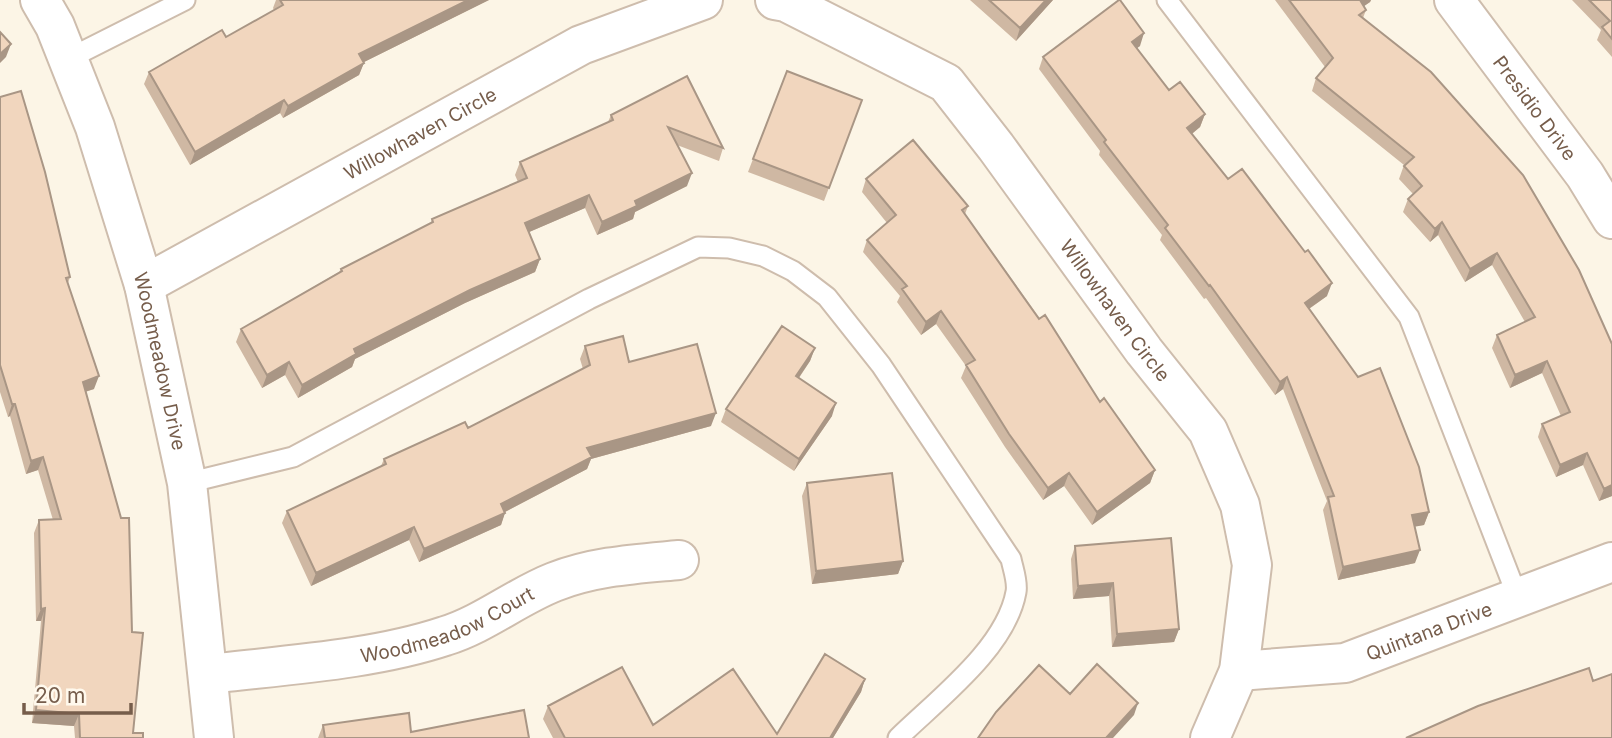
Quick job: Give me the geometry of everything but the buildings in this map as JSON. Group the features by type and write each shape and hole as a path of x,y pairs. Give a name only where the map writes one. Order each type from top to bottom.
{"street":[{"name":"Woodmeadow Drive","path":"40,0 55,26 94,127 144,285 187,483 214,738"},
{"name":"Willowhaven Circle","path":"144,285 581,45 703,0"},
{"name":"Willowhaven Circle","path":"775,0 786,2 946,83 996,147 1144,351 1208,431 1240,505 1252,565 1239,671 1210,738"},
{"name":"Presidio Drive","path":"1454,0 1586,175 1612,219"},
{"name":"Woodmeadow Court","path":"209,674 372,654 412,646 447,636 553,582 598,568 679,560"},
{"name":"Quintana Drive","path":"1239,671 1345,663 1612,562"}],"lane":[{"path":"68,59 185,0"},
{"path":"1167,0 1409,317 1518,598"},
{"path":"187,483 293,457 589,299 698,247 729,248 763,256 793,271 827,297 881,365 1011,559 1017,589 1006,622 987,651 898,738"}]}
